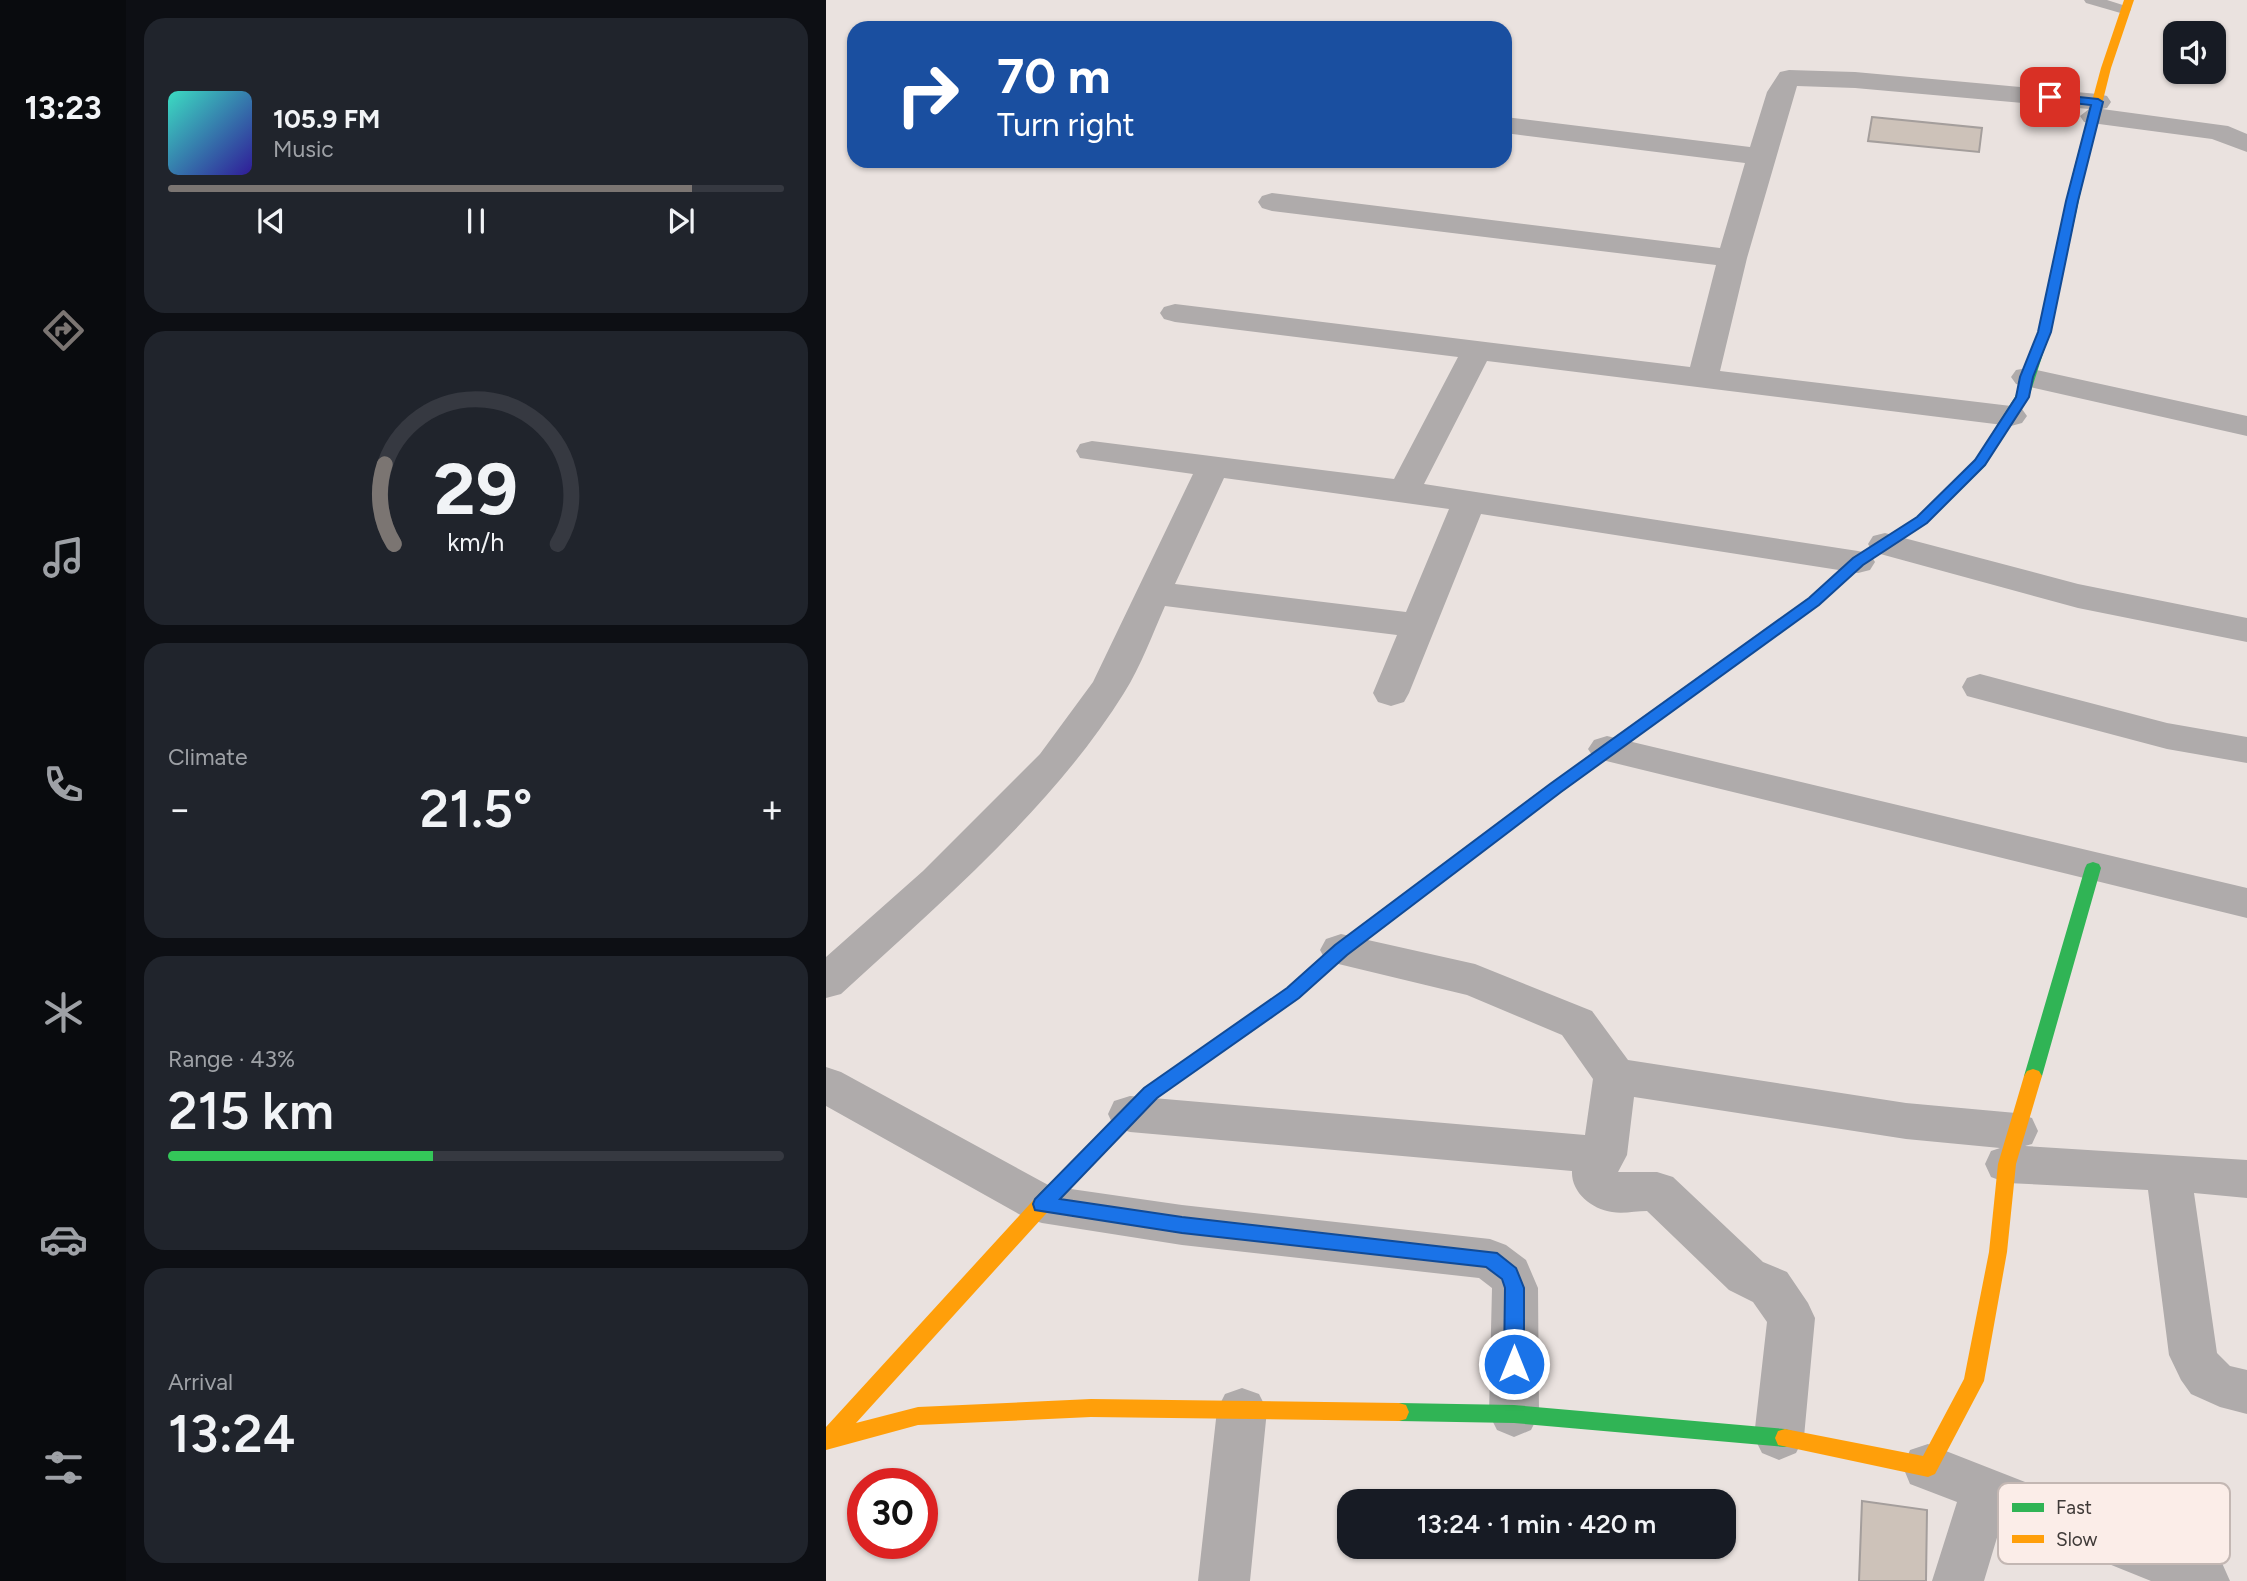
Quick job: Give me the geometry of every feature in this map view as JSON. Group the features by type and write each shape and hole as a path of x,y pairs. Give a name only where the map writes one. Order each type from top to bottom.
{"street":[{"path":"827,1440 1042,1204 1151,1093 1293,993 1341,950 1607,749 1814,601 1871,553 1922,520 1980,463 2022,397 2026,377 2044,332 2072,201 2098,99 2127,5"},
{"path":"1995,68 2218,132 2247,144"},
{"path":"1703,377 1732,258 1780,92 1789,78 1883,82 2098,99"},
{"path":"1512,126 1762,157"},
{"path":"1272,202 1732,258"},
{"path":"1175,313 2011,416"},
{"path":"1404,491 1478,349"},
{"path":"2026,377 2247,426"},
{"path":"1092,451 1212,469 1404,491 1469,502 1871,553 2247,630"},
{"path":"826,982 937,882 1053,764 1109,687 1212,469"},
{"path":"1391,693 1469,502"},
{"path":"1154,593 1301,613 1418,625"},
{"path":"1980,687 2167,736 2247,750"},
{"path":"1607,749 2247,904"},
{"path":"1928,1467 1974,1381 1998,1252 2012,1147 2093,868"},
{"path":"1341,950 1475,979 1577,1023 1615,1076 1605,1155 1594,1170 1594,1180 1612,1193 1657,1191 1746,1276 1770,1287 1791,1318 1779,1437"},
{"path":"1615,1076 1906,1121 2012,1147 2168,1172 2247,1180"},
{"path":"826,1085 1042,1204 1182,1225 1490,1259 1509,1274 1515,1288 1514,1414"},
{"path":"1130,1114 1605,1155"},
{"path":"2168,1172 2193,1354 2205,1378 2215,1384 2247,1392"},
{"path":"827,1440 918,1416 1091,1408 1514,1414 1779,1437 1928,1467 1998,1496"},
{"path":"1224,1581 1242,1410"},
{"path":"1958,1581 1986,1491"},
{"path":"2171,1564 2204,1581"}],"lane":[{"path":"2091,0 2127,5"}],"building":[{"path":"1872,117 1982,128 1979,152 1868,141"},
{"path":"1862,1501 1927,1510 1926,1581 1859,1581"}],"traffic: fast":[{"path":"1773,631 1814,601 1858,562 1922,520 1980,463 2022,397 2044,332 2080,168"},
{"path":"2033,1076 2093,868"},
{"path":"1046,1200 1151,1093 1293,993 1339,952"},
{"path":"1399,1412 1514,1414 1785,1438"}],"traffic: slow":[{"path":"2080,168 2106,68 2129,0"},
{"path":"1339,952 1538,801 1773,631"},
{"path":"1785,1438 1928,1467 1974,1381 1998,1252 2007,1164 2033,1076"},
{"path":"826,1441 1046,1200"},
{"path":"828,1439 918,1416 1091,1408 1399,1412"}],"route":[{"path":"1514,1364 1515,1288 1509,1274 1490,1259 1182,1225 1042,1204 1151,1093 1293,993 1341,950 1607,749 1814,601 1858,562 1922,520 1980,463 2022,397 2026,377 2044,332 2072,201 2098,102 2050,97"}]}
